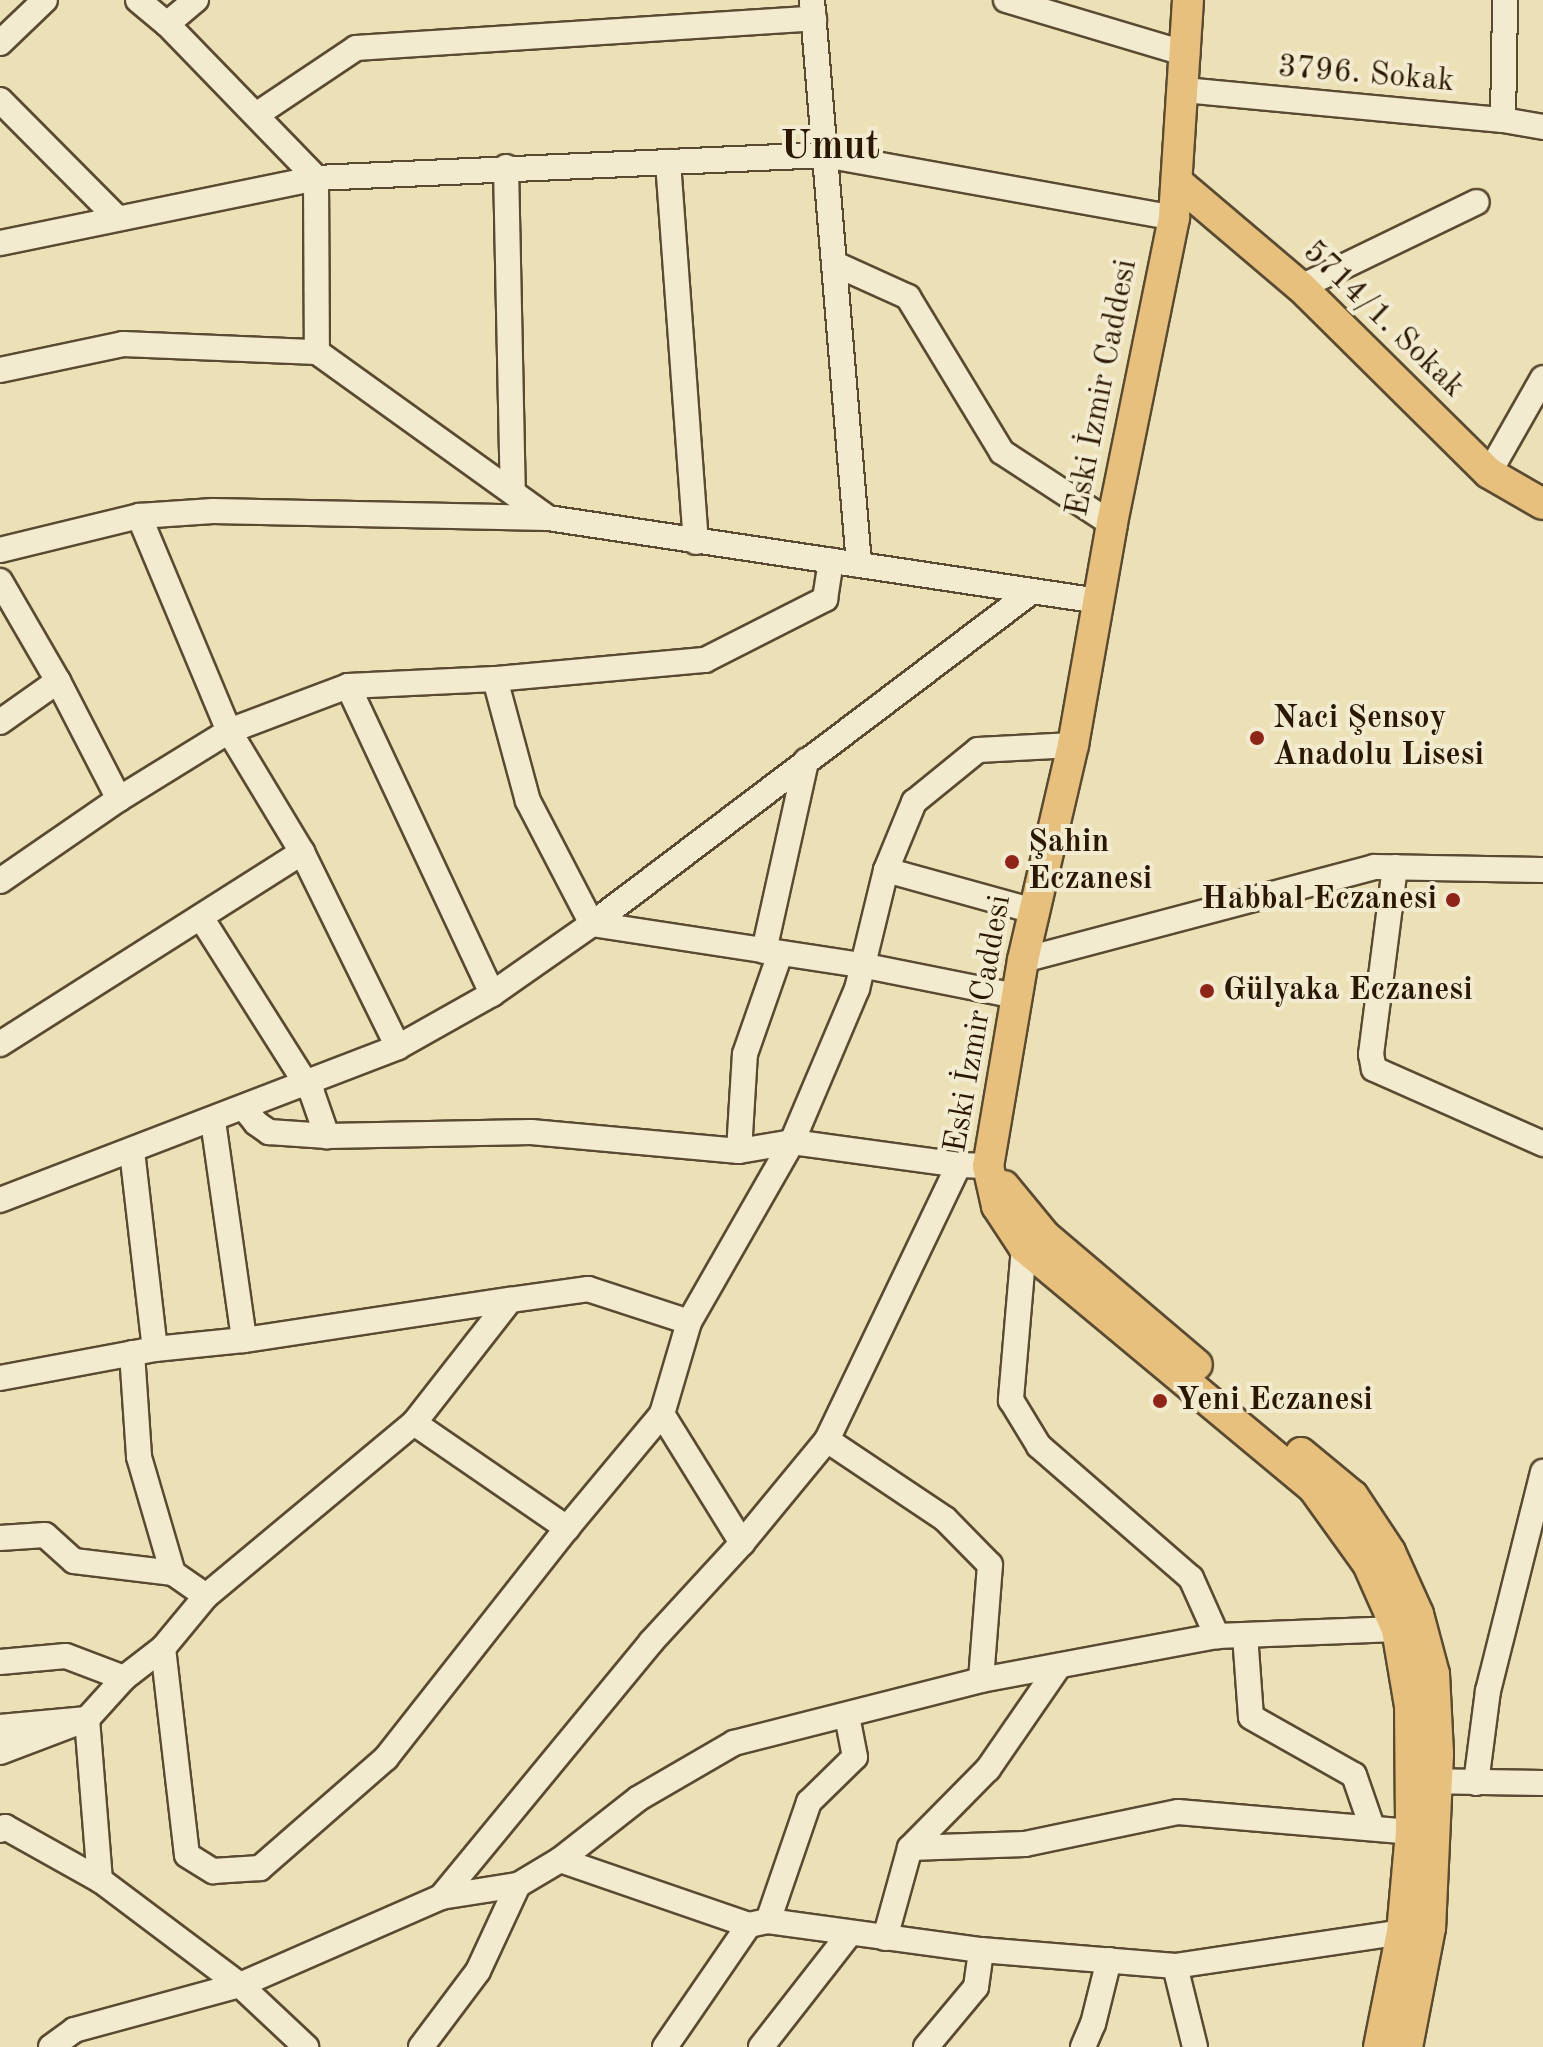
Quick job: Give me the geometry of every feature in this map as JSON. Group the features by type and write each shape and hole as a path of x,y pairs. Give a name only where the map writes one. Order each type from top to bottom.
{"main road":[{"name":"Eski İzmir Caddesi","path":"1188,0 1187,54 1174,218 1112,524 1073,745 974,1165 1024,1247 1314,1489 1368,1564 1397,1629 1423,1781 1411,1832 1416,1930 1379,2047"},
{"name":"5714/1. Sokak","path":"1177,182 1301,287 1489,473 1543,504"},
{"path":"974,1165 1045,1236 1353,1496 1390,1552 1418,1614 1434,1674 1423,1781 1407,2047"}],"street":[{"path":"0,43 45,0"},
{"path":"138,0 167,24 316,178 317,352"},
{"path":"167,24 196,0"},
{"path":"1006,0 1187,54"},
{"path":"1503,120 1505,0"},
{"path":"256,115 356,48 813,9 859,565"},
{"name":"3796. Sokak","path":"1184,90 1503,120 1543,127"},
{"path":"0,100 116,217"},
{"path":"0,243 316,178 506,167 825,155 1174,218"},
{"path":"668,162 696,542"},
{"path":"506,167 513,491"},
{"path":"1301,287 1477,202"},
{"path":"835,264 908,297 1002,452 1112,524"},
{"path":"0,370 123,344 317,352 548,518"},
{"path":"1489,473 1543,378"},
{"path":"0,550 139,516 213,511 548,518 1099,601"},
{"path":"139,516 229,731 302,852 398,1047"},
{"path":"0,881 119,799 229,731 348,686 495,679 705,660 825,599 831,560"},
{"path":"0,581 58,681 119,799"},
{"path":"0,1200 213,1121 398,1047 492,994 592,924 1031,592"},
{"path":"495,679 528,801 592,924"},
{"path":"0,722 58,681"},
{"path":"348,686 492,994"},
{"path":"163,1648 187,1855 213,1871 260,1868 386,1758 567,1528 662,1414 689,1322 792,1142 857,989 886,870 914,802 978,750 1073,745"},
{"path":"739,1151 745,1054 772,953 806,761"},
{"path":"0,1044 202,919 302,852"},
{"path":"1023,960 1374,867 1543,870"},
{"path":"1395,867 1371,1054 1374,1069 1543,1144"},
{"path":"886,870 1034,911"},
{"path":"202,919 305,1083 327,1136"},
{"path":"592,924 861,965 1016,996"},
{"path":"244,1108 256,1123 269,1132 327,1136 531,1132 739,1151 792,1142 974,1165 827,1440 742,1543 651,1642 441,1897"},
{"path":"213,1121 244,1340"},
{"path":"132,1151 144,1351 139,1457 173,1573"},
{"path":"1024,1247 1011,1400 1039,1446 1191,1578 1217,1636"},
{"path":"0,1378 144,1351 244,1340 588,1289 689,1322"},
{"path":"0,1752 87,1719 124,1678 163,1648 206,1596 414,1423 510,1300"},
{"path":"662,1414 742,1543"},
{"path":"414,1423 567,1528"},
{"path":"827,1440 945,1519 990,1565 981,1680"},
{"path":"1476,1783 1488,1691 1543,1472"},
{"path":"0,1538 45,1535 74,1561 173,1573 206,1596"},
{"path":"51,2047 74,2030 240,1985 441,1897 518,1885 560,1860 639,1798 734,1743 981,1680 1217,1636 1397,1629"},
{"path":"1245,1635 1251,1717 1354,1775 1372,1827"},
{"path":"0,1662 66,1656 124,1678"},
{"path":"885,1938 910,1848 988,1769 1059,1666"},
{"path":"665,2047 758,1923 809,1802 855,1757 847,1716"},
{"path":"0,1727 87,1719"},
{"path":"87,1719 100,1880"},
{"path":"1423,1781 1543,1783"},
{"path":"910,1848 1025,1844 1178,1812 1411,1832"},
{"path":"0,1830 5,1827 100,1880 240,1985 306,2047"},
{"path":"560,1860 758,1923 981,1950 1175,1966 1416,1930"},
{"path":"421,2047 478,1971 518,1885"},
{"path":"761,2047 850,1933"},
{"path":"926,2047 976,1987 981,1950"},
{"path":"1083,2047 1093,2024 1109,1960"},
{"path":"1175,1966 1195,2047"}],"place":[{"name":"Naci Şensoy Anadolu Lisesi","path":"1257,738"},
{"name":"Şahin Eczanesi","path":"1012,862"},
{"name":"Habbal Eczanesi","path":"1453,900"},
{"name":"Gülyaka Eczanesi","path":"1207,991"},
{"name":"Yeni Eczanesi","path":"1160,1401"}],"district":[{"name":"Umut","path":"830,148"}]}
